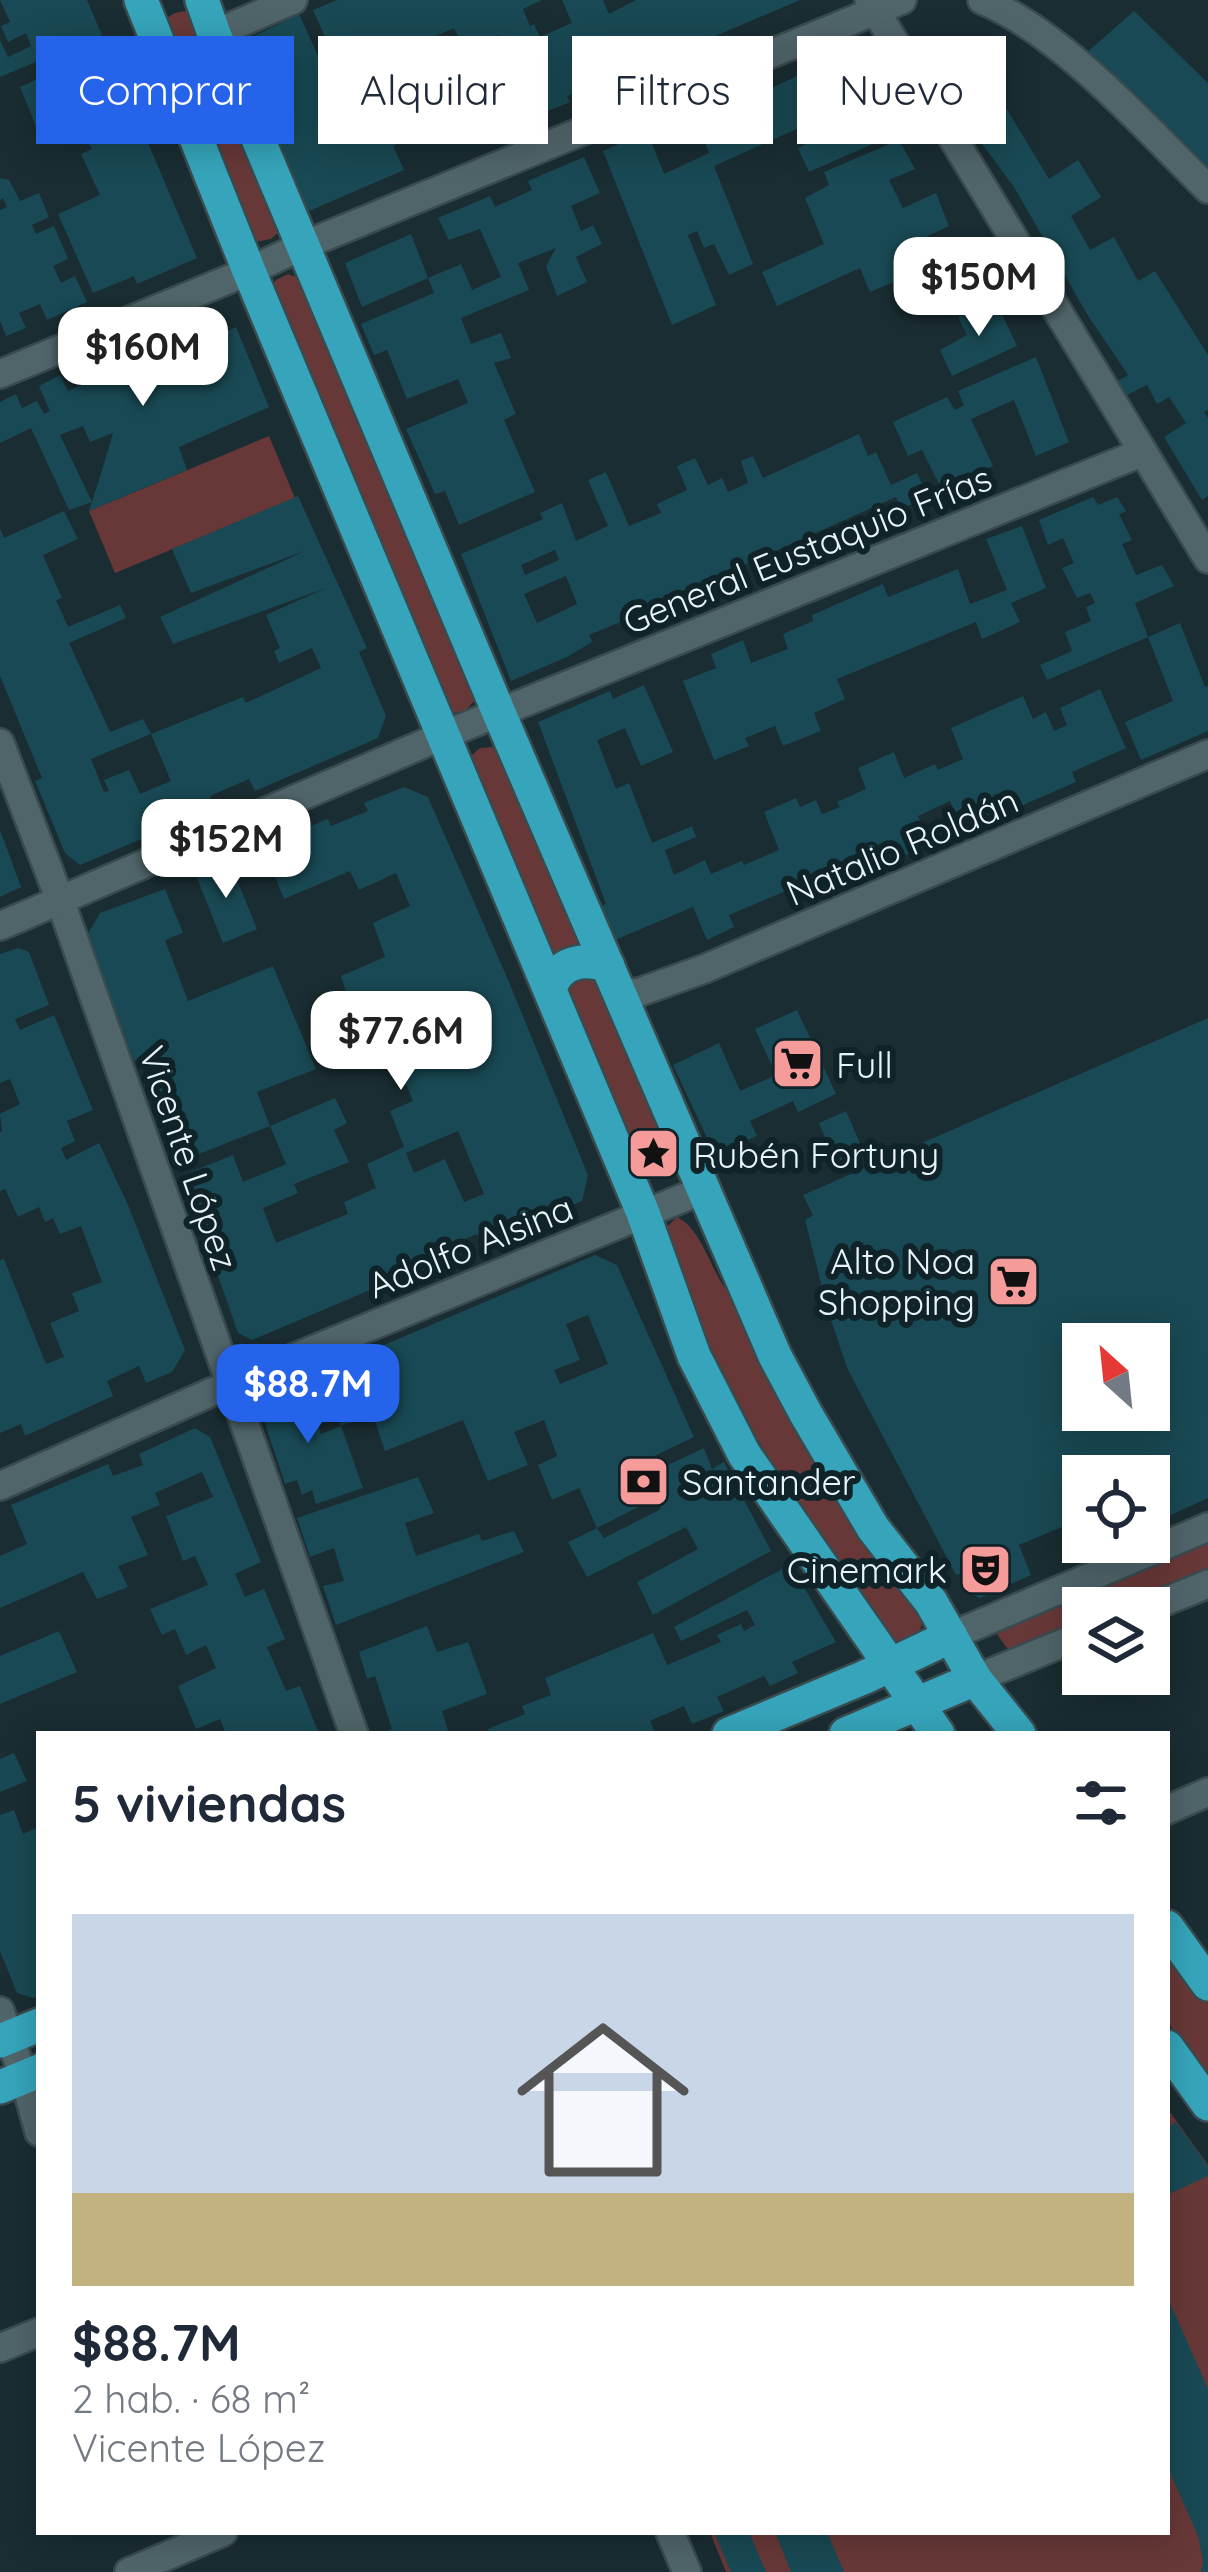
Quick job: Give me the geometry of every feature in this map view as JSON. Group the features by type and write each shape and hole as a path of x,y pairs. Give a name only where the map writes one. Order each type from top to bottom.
{"main road":[{"path":"152,10 249,271 643,1213 694,1356 744,1454 936,1731"},
{"path":"202,10 766,1337 873,1528 931,1602 975,1679 1017,1731"},
{"path":"550,989 560,970 585,961 614,979"},
{"path":"736,1731 865,1678 951,1636"},
{"path":"852,1731 975,1679"},
{"path":"1170,1932 1208,1984"},
{"path":"1170,2052 1208,2104"}],"street":[{"path":"202,10 293,0"},
{"path":"0,374 872,5 902,0"},
{"path":"982,0 1076,61 1208,189"},
{"path":"872,5 1208,559"},
{"name":"General Eustaquio Frías","path":"0,926 444,735 1143,452"},
{"name":"Vicente López","path":"0,743 60,900 353,1731"},
{"name":"Natalio Roldán","path":"614,979 638,993 704,969 1208,754"},
{"name":"Adolfo Alsina","path":"0,1486 230,1384 705,1189"},
{"path":"951,1636 1208,1527"},
{"path":"1170,1599 1208,1584"},
{"path":"975,1679 1062,1644"},
{"path":"1170,1809 1208,1792"},
{"path":"12,2029 21,2079 36,2123"},
{"path":"0,2348 36,2333"},
{"path":"129,2572 215,2535"},
{"path":"671,2535 687,2572"}],"shaded area":[{"path":"187,11 196,18 204,36 163,36 160,29 177,12"},
{"path":"211,144 249,144 279,216 279,232 255,242"},
{"path":"288,274 299,278 476,688 474,701 465,711 452,713 440,704 268,291"},
{"path":"269,436 295,498 115,573 89,511"},
{"path":"492,747 504,756 589,953 553,970 470,771 471,756 480,748"},
{"path":"594,973 678,1155 662,1176 644,1179 564,995 566,983"},
{"path":"677,1217 694,1232 734,1299 838,1499 915,1609 922,1624 910,1640 896,1641 884,1633 757,1438 706,1338 666,1236"},
{"path":"1208,1535 1208,1573 1170,1589 1084,1587 1141,1563 1170,1563 1170,1551"},
{"path":"1062,1596 1062,1635 1018,1653 1006,1647 997,1634 1000,1622"},
{"path":"1170,1952 1208,2004 1208,2077 1170,2025"},
{"path":"1170,2112 1208,2165 1208,2572 726,2572 711,2535 1170,2535"}],"building":[{"path":"0,0 87,0 102,36 36,36 36,62 0,77 0,40 8,57 31,46 26,33 8,42 1,26 10,22"},
{"path":"337,0 542,0 523,9 540,36 458,36 454,28 436,36 325,36 313,10"},
{"path":"562,0 603,0 609,14 636,0 800,0 716,36 572,36 570,102 548,111 548,36 542,36 572,23"},
{"path":"1134,11 1208,83 1208,177 1084,55"},
{"path":"299,14 318,56 318,144 398,144 393,146 404,170 307,212 276,144 294,144 294,36 254,36"},
{"path":"797,76 797,129 773,140 773,88"},
{"path":"36,80 36,126 20,87"},
{"path":"1006,108 1049,179 1078,160 1101,197 1071,216 1090,250 1114,237 1138,281 1155,271 1208,355 1208,410 1204,412 1208,418 1208,496 1202,500 1164,437 1186,423 1169,397 1157,404 1147,385 1127,395 1118,381 1128,375 1014,187 982,144 1006,144"},
{"path":"90,144 148,144 197,258 137,284 134,276 93,293 58,214 100,195 81,154 92,149"},
{"path":"618,144 652,144 664,174 709,153 705,144 763,144 714,166 753,264 729,275 714,244 704,248 697,231 688,235 716,305 672,325 603,151"},
{"path":"806,144 872,144 809,172 798,148"},
{"path":"890,144 901,144 915,169 889,180 903,208 936,193 949,226 928,236 940,257 964,244 975,264 907,297 898,280 870,292 860,268 777,306 762,272 824,244 805,198 829,185 824,172"},
{"path":"584,157 600,193 571,206 581,231 593,225 602,244 576,257 587,282 557,296 546,266 556,248 518,263 529,290 461,318 471,344 501,333 511,358 494,363 516,414 504,420 535,492 459,525 445,491 435,494 406,429 468,403 458,379 407,399 387,350 374,355 361,324 434,293 428,278 461,264 472,290 501,277 480,229 449,240 438,218 490,196 495,207 532,190 528,181"},
{"path":"0,178 9,180 20,201 39,193 49,217 32,225 36,234 54,226 68,259 53,266 61,283 75,276 87,302 47,320 40,304 19,313 26,328 6,336 0,321 0,210 7,207 0,200"},
{"path":"411,234 428,278 362,307 345,263"},
{"path":"995,300 1017,346 952,376 940,350 967,335 958,317"},
{"path":"213,312 224,333 236,327 269,407 179,447 187,470 89,511 92,502 69,510 31,428 0,443 0,402 16,394 22,408 37,401 44,414 50,411 39,386 60,375 68,391 90,381 85,369","holes":["83,426 90,442 113,433 92,502 60,435"]},
{"path":"1036,357 1069,442 1036,456 1014,400 971,419 993,466 942,490 922,450 908,456 893,422 947,397 955,410 964,405 958,391"},
{"path":"859,434 868,456 876,452 891,485 917,473 928,497 901,509 896,497 722,575 726,585 696,598 693,592 589,635 592,642 567,657 511,681 461,554 543,519 540,513 562,503 576,541 608,526 588,480 606,472 629,526 661,513 657,504 687,490 677,466 695,458 708,485 722,478 728,492 748,483 741,461 753,456 763,478","holes":["555,550 559,560 525,575 521,565","566,576 577,604 537,623 524,594"]},
{"path":"298,496 367,648 359,652 386,716 378,738 255,791 249,779 210,796 215,808 80,865 65,853 35,781 42,778 0,676 0,528 4,538 64,511 78,539 43,555 62,598 56,600 68,627 120,605 126,618 69,643 110,732 143,719 151,734 243,697 246,703 321,668 312,648 279,663 274,651 280,648 266,615 326,588 173,644 160,617 305,551 191,593 172,549","holes":["151,734 171,781 140,794 129,770 104,780 109,791 104,792 91,759"]},
{"path":"1093,497 1098,505 1117,497 1126,511 1119,514 1132,540 1122,544 1136,575 1162,565 1174,586 1135,603 1148,637 1047,680 1040,665 1072,651 1065,632 1091,621 1086,607 1095,603 1090,593 1077,598 1062,568 1074,563 1063,538 1048,545 1039,520"},
{"path":"1022,526 1046,588 1011,603 1020,622 982,639 976,622 837,679 845,699 814,713 821,731 783,746 775,726 745,738 749,746 714,760 683,681 716,668 711,654 743,640 751,663 788,649 783,634 813,621 812,615 883,584 888,597 958,569 970,604 1007,590 986,539"},
{"path":"1180,623 1208,686 1208,731 1141,760 1125,722 1173,701 1148,637"},
{"path":"644,685 673,752 641,766 625,728 597,740 616,789 629,783 652,843 692,826 696,837 665,850 674,875 705,860 711,874 779,850 764,812 796,798 800,807 816,800 822,814 840,807 837,802 866,789 858,768 894,752 904,778 935,764 938,770 963,759 951,728 1023,696 1033,719 1046,712 1054,731 1067,725 1060,708 1100,689 1126,748 1072,772 1076,782 988,820 981,805 956,815 950,801 918,816 930,845 894,860 891,853 864,865 862,859 729,915 734,927 707,940 693,907 615,940 538,722 610,691 613,699"},
{"path":"404,787 428,797 588,1175 582,1201 481,1244 477,1234 460,1241 464,1249 448,1257 252,1340 238,1333 183,1175 233,1155 243,1182 286,1164 270,1126 335,1098 347,1123 334,1130 349,1162 294,1184 298,1193 263,1208 276,1243 348,1214 344,1202 376,1188 367,1164 404,1147 390,1111 413,1101 400,1070 427,1058 415,1022 363,1044 341,976 385,957 373,923 410,906 396,873 359,890 350,871 284,899 262,846 328,819 331,826 368,811 364,803","holes":["458,1131 484,1194 464,1202 445,1159 414,1173 406,1153"]},
{"path":"0,830 21,887 0,897"},
{"path":"229,860 257,929 223,943 195,873"},
{"path":"165,889 183,933 165,940 188,1001 273,966 316,1069 257,1092 270,1126 176,1163 150,1093 169,1086 156,1052 134,1061 87,935 100,913"},
{"path":"18,948 29,952 49,1005 15,1019 20,1030 54,1015 93,1110 67,1121 75,1141 61,1148 66,1160 99,1143 185,1350 172,1372 146,1383 139,1366 107,1381 113,1396 25,1436 21,1424 0,1433 0,1260 4,1259 46,1364 64,1357 50,1323 79,1311 72,1293 102,1282 81,1226 60,1234 53,1218 45,1222 39,1207 18,1217 5,1189 0,1191 0,1114 20,1104 10,1079 0,1083 0,954"},
{"path":"797,1010 836,1094 798,1112 793,1101 750,1121 757,1136 715,1155 673,1065 719,1043 740,1091 776,1075 755,1029"},
{"name":"Alto Noa Shopping","path":"1208,1018 1208,1498 1170,1515 1170,1455 1062,1455 1062,1527 1019,1545 1031,1575 980,1598 972,1594 960,1574 956,1575 847,1368 805,1220 813,1215 803,1195"},
{"path":"846,1111 866,1157 839,1169 819,1123"},
{"path":"595,1255 617,1265 694,1437 644,1461 651,1473 704,1448 712,1469 724,1462 771,1551 653,1615 637,1582 698,1549 686,1527 587,1577 568,1542 597,1528 579,1488 552,1500 538,1465 557,1456 544,1420 514,1432 528,1465 488,1481 463,1420 385,1451 373,1415 341,1426 323,1371","holes":["588,1315 608,1364 560,1384 554,1370 580,1360 566,1324","656,1498 661,1509 604,1538 597,1528"]},
{"path":"303,1380 321,1434 341,1426 363,1488 316,1504 312,1490 302,1495 297,1480 285,1484 257,1399"},
{"path":"195,1428 210,1437 261,1562 235,1574 245,1597 264,1589 285,1639 267,1647 286,1691 300,1686 318,1731 225,1731 220,1719 196,1729 178,1686 216,1668 206,1645 186,1655 175,1629 162,1635 150,1609 208,1585 195,1556 183,1561 166,1516 213,1497 202,1472 155,1493 160,1505 131,1517 148,1555 118,1566 128,1587 97,1599 83,1572 0,1608 0,1556 27,1544 11,1505 108,1464 113,1476 143,1465 139,1454"},
{"path":"418,1477 434,1513 405,1523 416,1556 479,1534 482,1541 514,1531 524,1552 336,1625 323,1586 344,1581 334,1548 310,1557 297,1518"},
{"path":"788,1566 836,1642 792,1662 798,1673 770,1686 764,1676 717,1697 724,1711 692,1724 684,1706 650,1721 655,1731 489,1731 525,1714 522,1706 551,1695 545,1678 653,1633 667,1665 721,1642 717,1635 741,1624 744,1631 755,1625 747,1610 681,1641 674,1627"},
{"path":"427,1626 437,1652 468,1642 487,1694 442,1711 448,1731 388,1731 392,1729 375,1676 367,1679 359,1652"},
{"path":"59,1631 77,1672 0,1704 0,1656"},
{"path":"14,1753 27,1781 0,1792 0,1759"},
{"path":"14,1810 23,1834 36,1828 33,1998 17,1993 0,1951 0,1815"},
{"path":"1176,2122 1208,2166 1208,2176 1170,2194 1170,2126"},
{"path":"1170,2303 1208,2389 1208,2572 1201,2572 1198,2536 1170,2473"},
{"path":"715,2535 750,2535 766,2572 731,2572"},
{"path":"776,2535 828,2535 844,2572 791,2572"}],"place":[{"name":"Full","path":"797,1064"},
{"name":"Rubén Fortuny","path":"654,1154"},
{"name":"Alto Noa Shopping","path":"1014,1281"},
{"name":"Santander","path":"643,1481"},
{"name":"Cinemark","path":"986,1569"}]}
